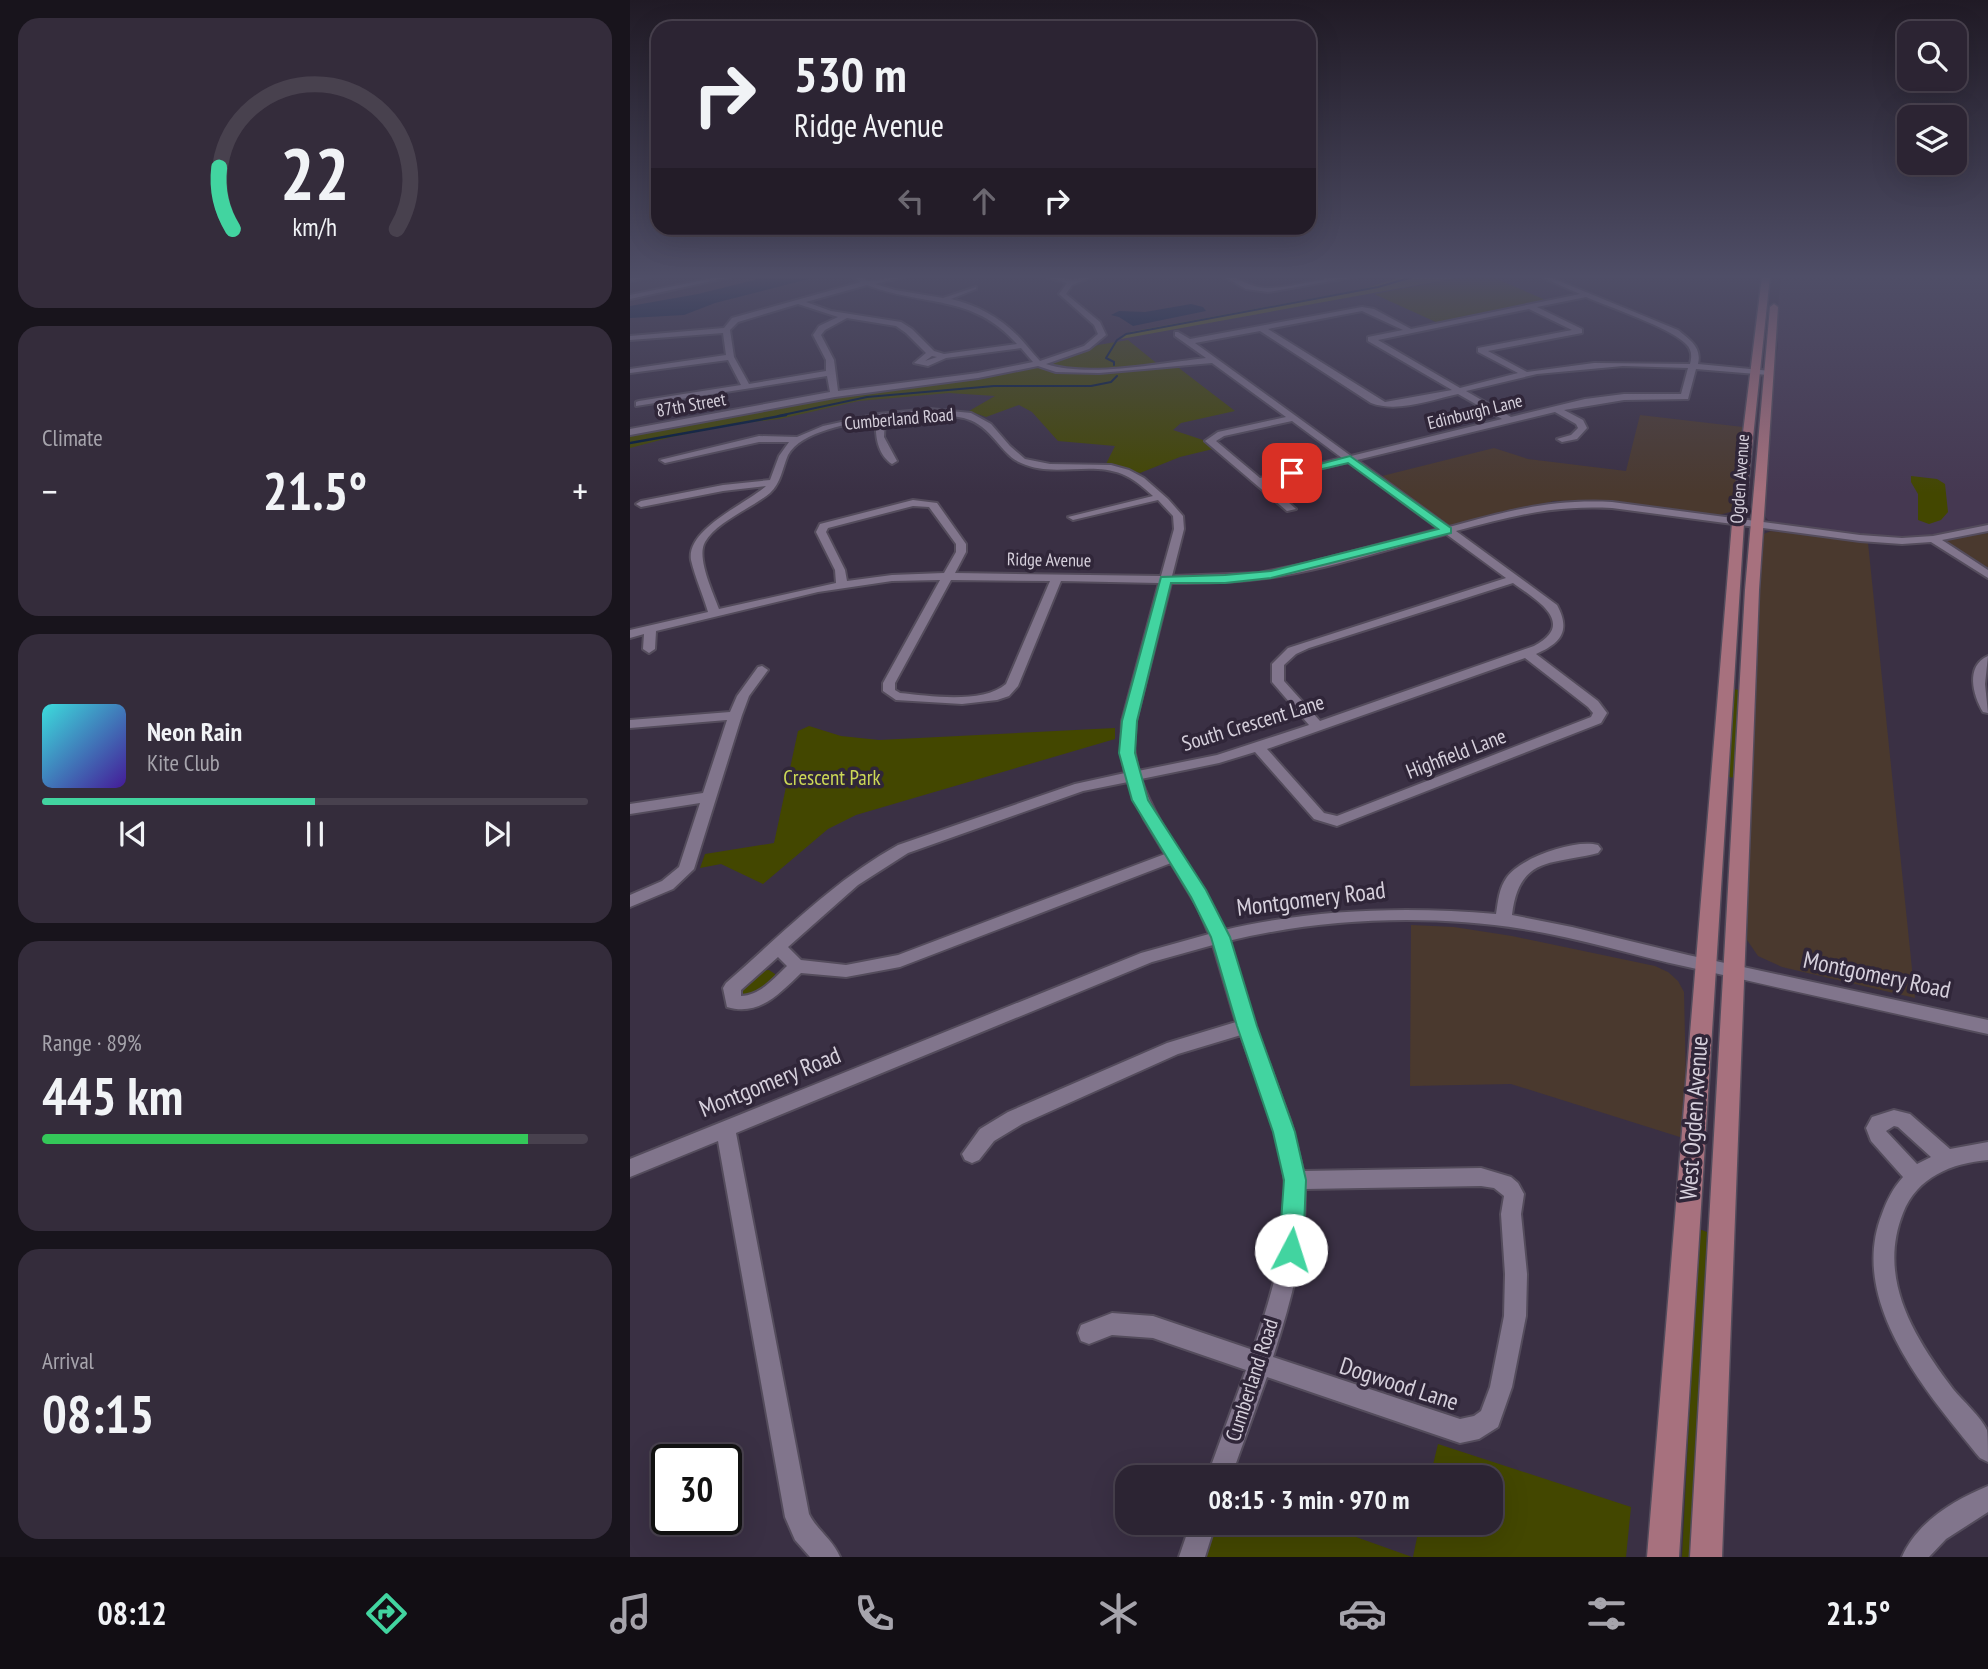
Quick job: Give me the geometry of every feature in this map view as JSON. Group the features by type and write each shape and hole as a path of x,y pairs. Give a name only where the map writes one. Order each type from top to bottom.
{"main road":[{"name":"Ogden Avenue","path":"1726,679 1738,523 1757,349"},
{"name":"Ogden Avenue","path":"1747,686 1756,525 1770,349"},
{"path":"1726,679 1747,686"},
{"name":"West Ogden Avenue","path":"1663,1557 1726,679"},
{"name":"West Ogden Avenue","path":"1706,1557 1747,686"}],"street":[{"path":"729,349 730,357 746,386"},
{"path":"825,349 834,394"},
{"path":"927,349 931,353 944,356"},
{"path":"931,353 918,363 929,364 944,356 996,349"},
{"path":"1024,349 1038,362 1085,349"},
{"path":"1198,349 1514,579"},
{"path":"1293,349 1380,404 1525,374 1592,365 1693,366 1768,373"},
{"path":"1387,349 1509,420"},
{"path":"1488,349 1481,350 1525,374"},
{"path":"1693,349 1693,366"},
{"path":"630,370 730,357"},
{"name":"87th Street","path":"630,432 834,394 953,380 1038,362 1049,368 1069,371 1214,360"},
{"name":"Edinburgh Lane","path":"1259,481 1509,420 1612,398 1682,398 1686,395 1693,366"},
{"path":"639,404 830,373"},
{"path":"1556,409 1580,422 1583,428 1579,435 1562,439"},
{"name":"Cumberland Road","path":"798,440 834,425 881,417 939,413 971,416 982,421 1014,457 1040,465 1100,466 1125,470 1138,476 1176,512 1179,521 1129,721 1127,753 1132,776 1146,811 1200,895 1220,937 1247,1026 1284,1132 1295,1180 1293,1228 1287,1270 1223,1465"},
{"path":"881,417 879,437 892,461"},
{"path":"1291,509 1212,444 1211,438 1293,418"},
{"path":"665,460 759,439 798,440"},
{"path":"715,615 696,557 696,547 710,531 774,482 782,455 798,440"},
{"path":"1028,473 1040,465"},
{"path":"641,504 723,488 774,482"},
{"path":"1073,517 1160,497"},
{"path":"842,584 840,570 821,532 824,526 913,503 933,505 961,544 961,552 889,683 888,691 896,696 985,699 1004,694 1012,686 1057,578"},
{"name":"Ridge Avenue","path":"630,634 842,584 900,577 1225,579 1271,574 1533,508 1569,503 1612,505 1871,539 1933,539 1988,528"},
{"path":"1933,539 1988,575"},
{"path":"1317,726 1278,682 1278,664 1287,655 1305,645 1514,579"},
{"name":"South Crescent Lane","path":"797,966 758,1001 746,1005 733,1002 732,988 850,882 873,865 903,849 1080,787 1219,759 1258,747 1527,653 1549,642 1559,629 1558,614 1553,607 1514,579"},
{"path":"649,649 650,631"},
{"name":"Highfield Lane","path":"1258,747 1320,816 1337,821 1348,818 1596,720 1600,713 1594,704 1527,653"},
{"path":"1988,660 1980,670 1978,688 1988,709"},
{"path":"630,901 672,883 686,869 735,715 743,696 762,670"},
{"path":"630,724 735,715"},
{"path":"630,809 709,797"},
{"path":"1503,920 1510,885 1516,877 1555,855 1593,849"},
{"path":"778,947 797,966 846,971 900,961 1174,856"},
{"name":"Montgomery Road","path":"630,1168 1122,967 1183,946 1272,926 1365,915 1428,914 1503,920 1988,1027"},
{"path":"972,1154 987,1135 1015,1118 1172,1048 1247,1026"},
{"path":"1916,1177 1878,1135 1879,1123 1894,1118 1903,1120 1946,1158"},
{"path":"726,1129 797,1517 804,1531 827,1557"},
{"path":"1988,1151 1946,1158 1916,1177 1891,1210 1882,1258 1887,1291 1896,1318 1919,1360 1988,1450"},
{"name":"Dogwood Lane","path":"1089,1333 1112,1324 1153,1327 1258,1365 1460,1431 1479,1427 1490,1419 1501,1387 1514,1316 1516,1289 1511,1227 1514,1194 1508,1186 1499,1180 1481,1177 1295,1180"},
{"path":"1915,1557 1923,1542 1936,1530 1988,1498"},
{"path":"1192,1557 1200,1535"}],"shaded area":[{"path":"1778,349 1988,349 1988,524 1930,535 1894,538 1778,524 1768,520 1764,515 1771,389"},
{"path":"1640,415 1743,427 1734,511 1719,515 1593,500 1554,501 1449,527 1382,476 1494,448 1528,459 1626,471"},
{"path":"1771,531 1868,543 1915,998 1782,967 1758,956 1747,940 1761,535"},
{"path":"1988,533 1988,569 1943,540"},
{"path":"1411,925 1454,927 1512,936 1655,966 1668,972 1678,981 1684,992 1686,1083 1683,1138 1511,1084 1410,1086"}],"green space":[{"path":"1090,349 1139,349 1160,366 1175,365 1235,411 1181,423 1173,430 1206,441 1213,449 1180,457 1140,473 1106,464 1115,446 1058,441 1032,412 1019,405 986,417 969,411 995,396 949,393 859,401 780,419 742,423 672,437 630,448 630,434 837,395 967,380 1074,356"},
{"path":"1911,476 1937,479 1945,484 1948,512 1941,520 1929,524 1918,520 1918,494 1911,482"},
{"path":"1732,689 1740,690 1735,778 1729,777"},
{"name":"Crescent Park","path":"809,726 841,736 879,740 1115,728 1115,739 856,815 828,829 763,884 721,864 700,868 705,854 774,843 798,731"},
{"path":"769,970 775,977 767,988 744,997 740,994 741,989 760,971"},
{"path":"1699,1229 1707,1232 1692,1557 1682,1557"},
{"path":"1438,1444 1502,1465 1433,1465"},
{"path":"1503,1465 1631,1507 1626,1557 1413,1557 1418,1535 1503,1535"},
{"path":"1212,1535 1351,1535 1412,1557 1205,1557"}],"waterway":[{"path":"1112,349 1106,358 1114,362 1114,365"},
{"path":"778,416 867,397 994,386 1091,386 1111,382 1117,376"},
{"path":"630,443 786,415"}],"route":[{"path":"1291,1250 1295,1180 1284,1132 1247,1026 1220,937 1200,895 1140,800 1127,753 1127,733 1166,579 1247,578 1271,574 1447,530 1350,459 1292,473"}]}
